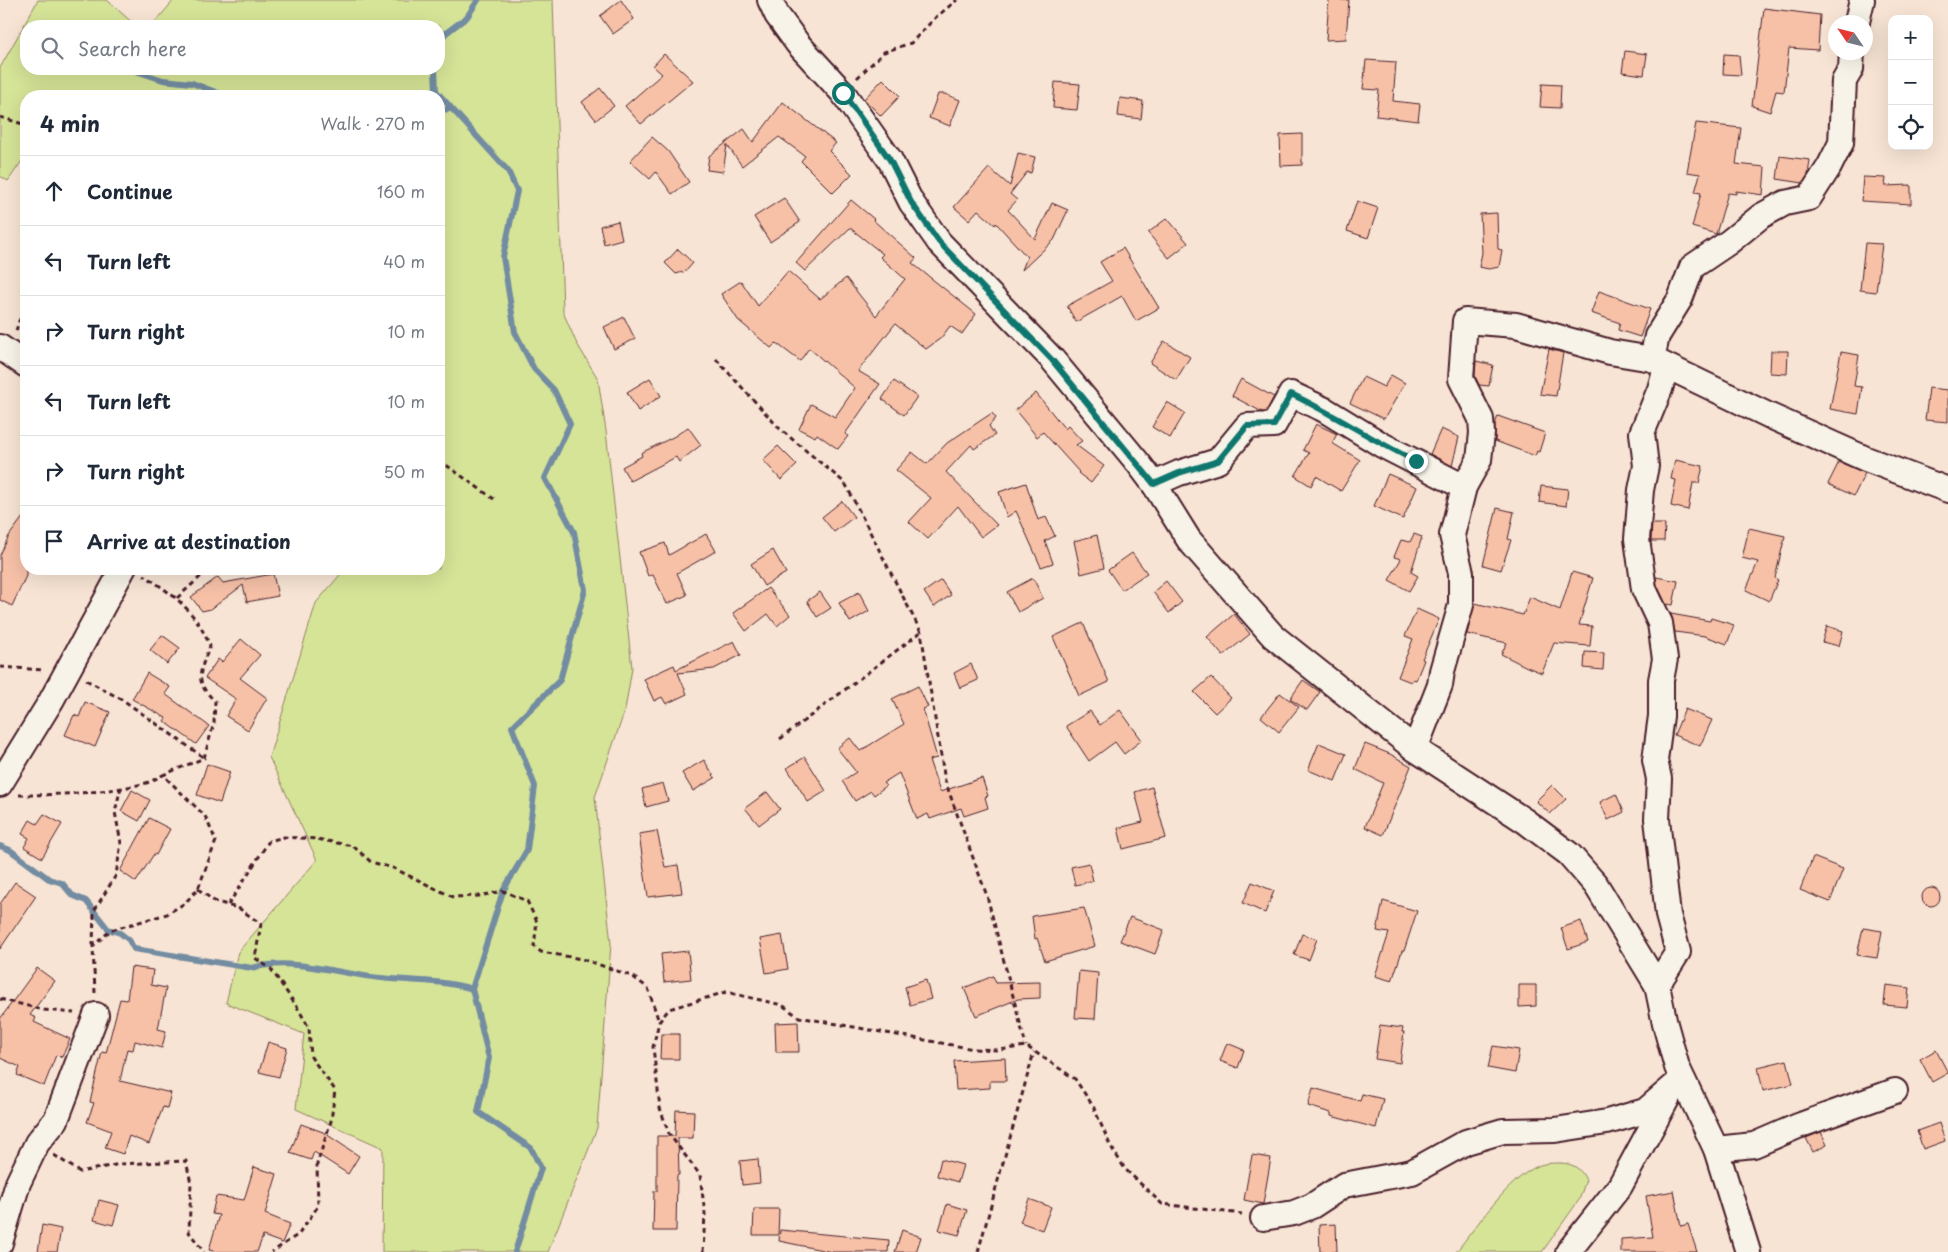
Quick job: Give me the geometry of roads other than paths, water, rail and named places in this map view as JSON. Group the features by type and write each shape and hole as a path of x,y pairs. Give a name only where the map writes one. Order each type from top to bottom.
{"street":[{"path":"770,0 777,15 798,44 843,93 890,160 911,202 939,242 1052,360 1154,484 1189,540 1273,636 1415,749 1525,821 1569,854 1596,885 1657,985 1675,1076 1716,1149 1748,1252"},
{"path":"1859,15 1862,0"},
{"path":"1657,985 1678,952 1668,915 1657,819 1659,779 1655,760 1661,716 1661,680 1665,659 1660,623 1644,589 1637,539 1641,490 1646,466 1642,433 1660,389 1657,336 1680,299 1692,267 1730,242 1761,216 1785,203 1809,198 1830,167 1841,143 1844,81 1851,69 1852,60"},
{"path":"1415,749 1440,685 1460,605 1461,573 1452,535 1464,487 1479,460 1482,433 1481,419 1461,379 1466,321 1516,325 1610,352 1659,363 1866,459 1948,490"},
{"path":"0,347 20,361"},
{"path":"1154,484 1179,473 1218,461 1247,426 1274,425 1291,394 1325,410 1382,445 1464,487"},
{"path":"5,789 66,671 128,575"},
{"path":"0,1243 18,1183 37,1144 56,1120 96,1015"},
{"path":"1262,1218 1294,1213 1312,1206 1344,1185 1412,1172 1466,1142 1503,1131 1555,1130 1607,1122 1645,1111 1675,1076"},
{"path":"1568,1252 1620,1186 1675,1076"},
{"path":"1716,1149 1754,1145 1798,1126 1895,1091"}],"waterway":[{"path":"445,34 467,17 478,0"},
{"path":"148,75 163,80 192,83 210,90"},
{"path":"435,75 436,90"},
{"path":"445,101 508,171 517,191 503,257 515,332 534,369 554,390 570,424 545,478 574,532 585,590 560,680 512,727 535,786 527,850 503,891 472,989 489,1058 478,1112 531,1148 541,1168 515,1252"},
{"path":"445,110 451,109"},
{"path":"0,846 10,850 49,879 62,883 72,895 86,901 108,929 120,933 129,940 134,949 252,968 268,965 300,965 365,976 427,981 472,989"}]}
